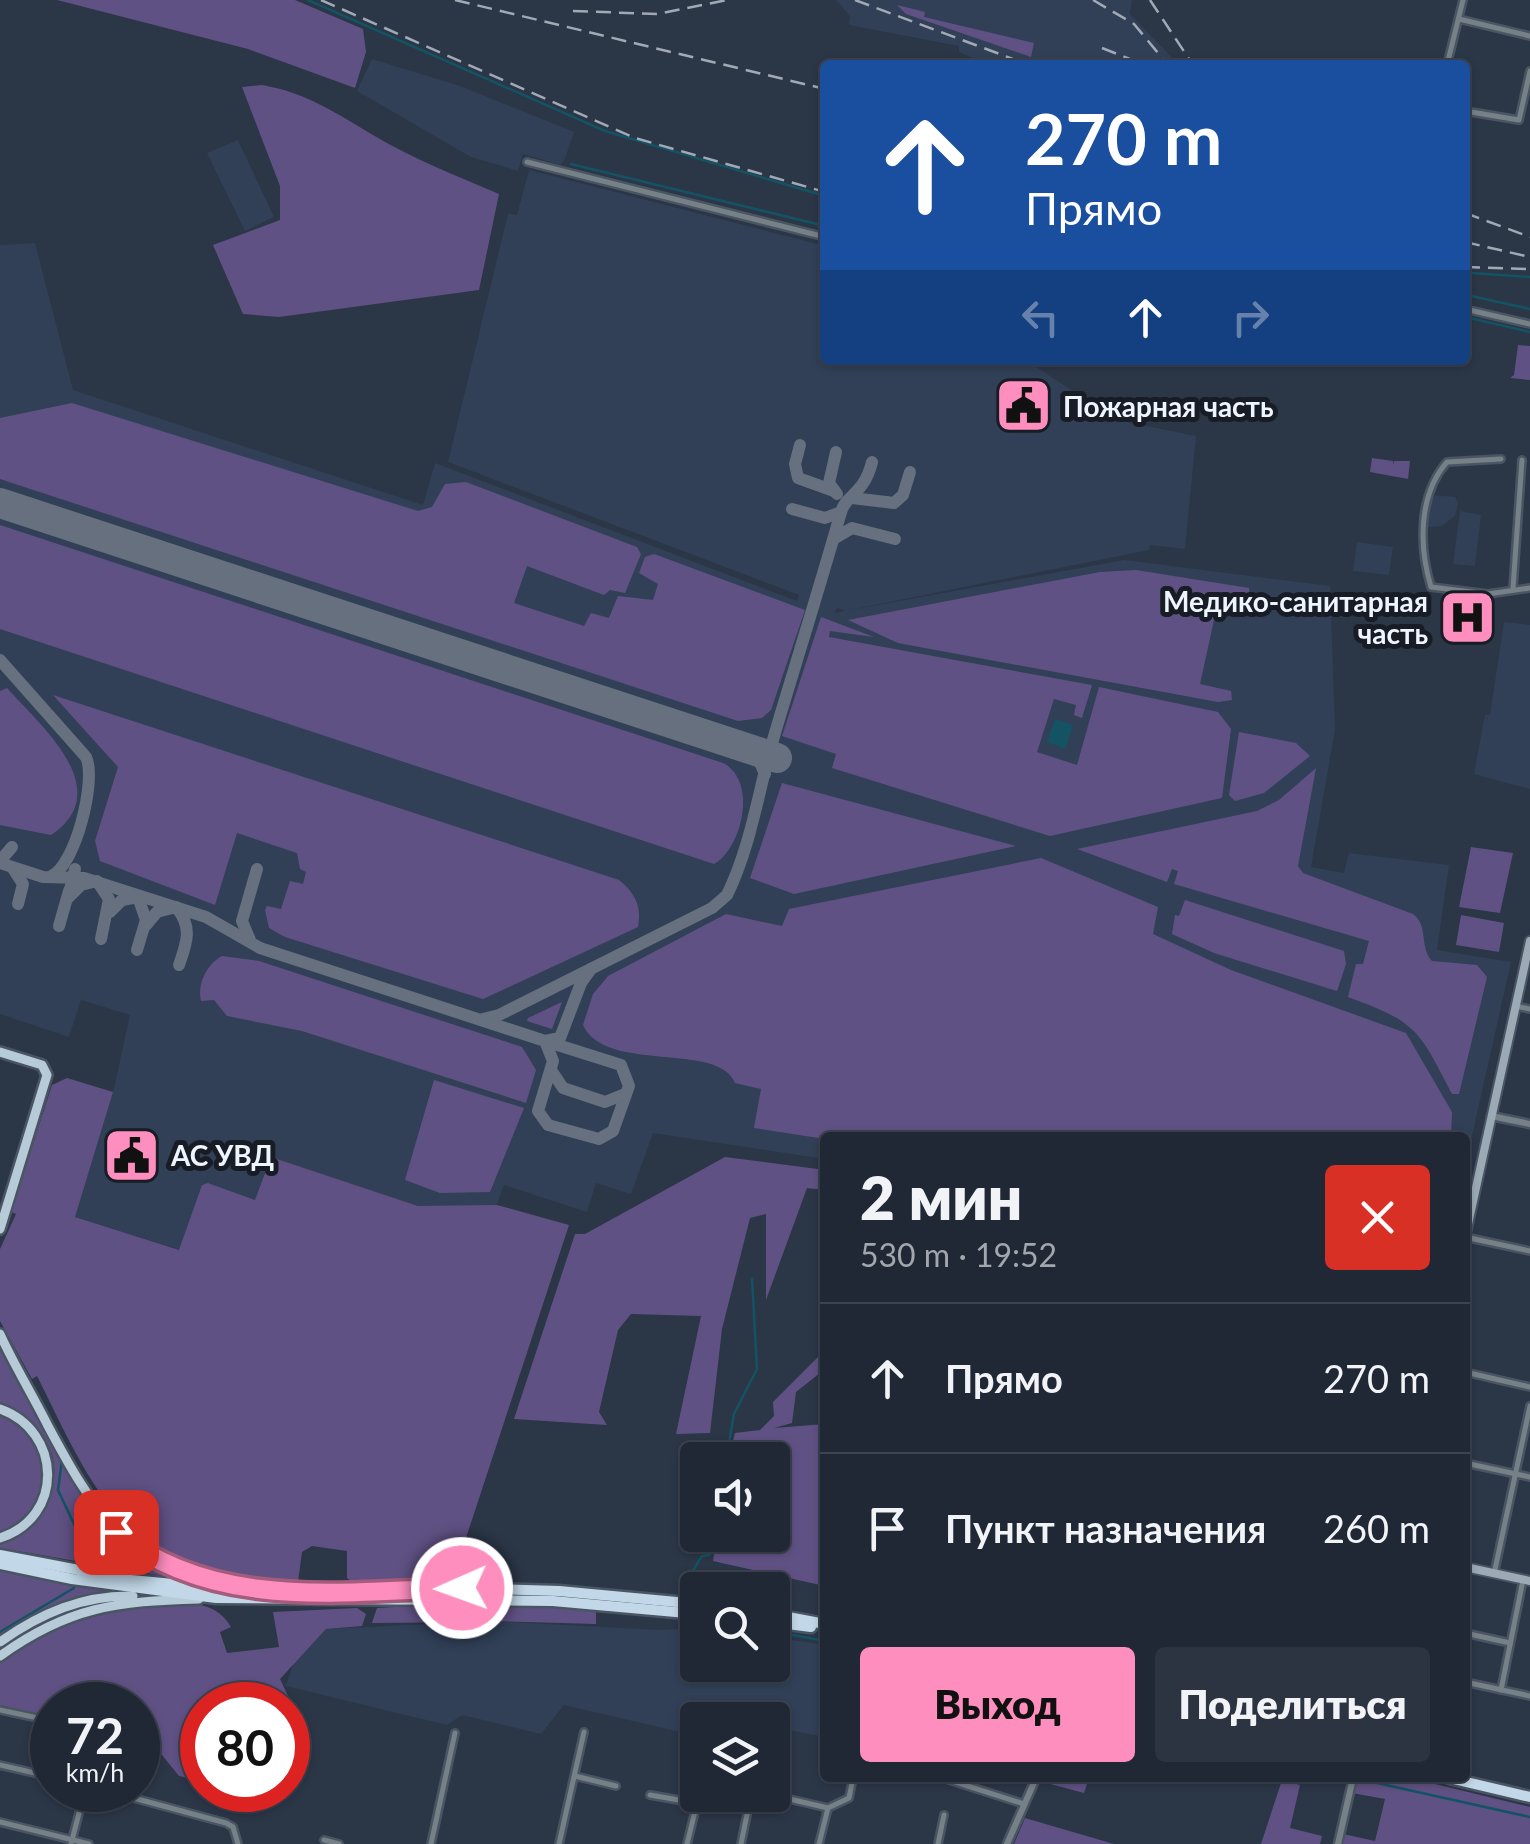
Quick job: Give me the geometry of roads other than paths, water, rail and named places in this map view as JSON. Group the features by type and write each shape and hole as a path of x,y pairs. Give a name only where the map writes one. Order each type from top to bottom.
{"highway":[{"path":"0,1555 131,1580 276,1591 372,1590 680,1603"},
{"path":"0,1564 110,1585 216,1598 407,1600 519,1595 680,1612"},
{"path":"372,1590 454,1593 407,1600"},
{"path":"790,1618 820,1626"},
{"path":"790,1624 820,1627"},
{"path":"1470,1777 1530,1795"},
{"path":"1468,1782 1530,1795"}],"main road":[{"path":"1470,1215 1530,941"},
{"path":"0,1052 42,1065 48,1075 1,1224"},
{"path":"0,1334 78,1481 116,1532 149,1558 186,1575 276,1591"},
{"path":"0,1408 32,1428 47,1458 49,1478 27,1524 0,1538"},
{"path":"1470,1567 1527,1580"},
{"path":"0,1642 55,1610 95,1598 216,1598"},
{"path":"0,1656 49,1623 104,1605 216,1598"}],"street":[{"path":"1449,60 1463,0"},
{"path":"1459,19 1530,36"},
{"path":"1470,112 1519,120 1530,71"},
{"path":"527,162 820,236"},
{"path":"1470,310 1530,324"},
{"path":"1501,459 1447,462 1435,476 1428,491 1421,554 1431,587 1488,594 1530,588"},
{"path":"1512,588 1522,460"},
{"path":"1515,1006 1530,1010"},
{"path":"1491,1116 1530,1124"},
{"path":"1470,1239 1530,1251"},
{"path":"1470,1373 1530,1387"},
{"path":"1494,1574 1530,1406"},
{"path":"1470,1464 1530,1477"},
{"path":"1501,1690 1527,1580"},
{"path":"1470,1634 1510,1643"},
{"path":"1470,1683 1530,1696"},
{"path":"0,1710 30,1716"},
{"path":"559,1844 584,1732"},
{"path":"432,1844 455,1733"},
{"path":"0,1766 30,1773"},
{"path":"575,1776 616,1786"},
{"path":"790,1799 828,1808 849,1798 852,1782"},
{"path":"955,1782 1024,1804"},
{"path":"1007,1844 1034,1782"},
{"path":"1338,1844 1352,1782"},
{"path":"650,1795 680,1798"},
{"path":"160,1805 226,1823 232,1827 238,1844"},
{"path":"820,1844 828,1808"},
{"path":"72,1842 79,1812"},
{"path":"686,1844 695,1812"},
{"path":"741,1844 748,1812"},
{"path":"938,1844 944,1816"},
{"path":"0,1822 89,1844"},
{"path":"324,1840 339,1844"}],"waterway":[{"path":"308,0 605,131 820,195"},
{"path":"571,164 820,225"},
{"path":"1472,273 1530,277"},
{"path":"1470,296 1530,309"},
{"path":"1470,318 1530,332"},
{"path":"729,1442 734,1414 757,1369 752,1279"},
{"path":"0,1345 27,1396"},
{"path":"62,1460 58,1490 83,1543 79,1561"},
{"path":"692,1572 702,1556 711,1552"},
{"path":"0,1632 74,1588"},
{"path":"790,1634 820,1640"},
{"path":"1372,1782 1530,1817"}],"railway":[{"path":"321,0 635,138 820,191"},
{"path":"455,0 820,88"},
{"path":"573,11 657,14 727,0"},
{"path":"855,0 1016,60"},
{"path":"1093,0 1134,24 1164,60"},
{"path":"1150,0 1190,60"},
{"path":"1102,48 1132,60"},
{"path":"1470,215 1530,237"},
{"path":"1470,243 1530,257"},
{"path":"1470,267 1530,269"}],"place":[{"name":"Пожарная часть","path":"1024,406"},
{"name":"Медико-санитарная часть","path":"1467,617"},
{"name":"АС УВД","path":"132,1155"}]}
